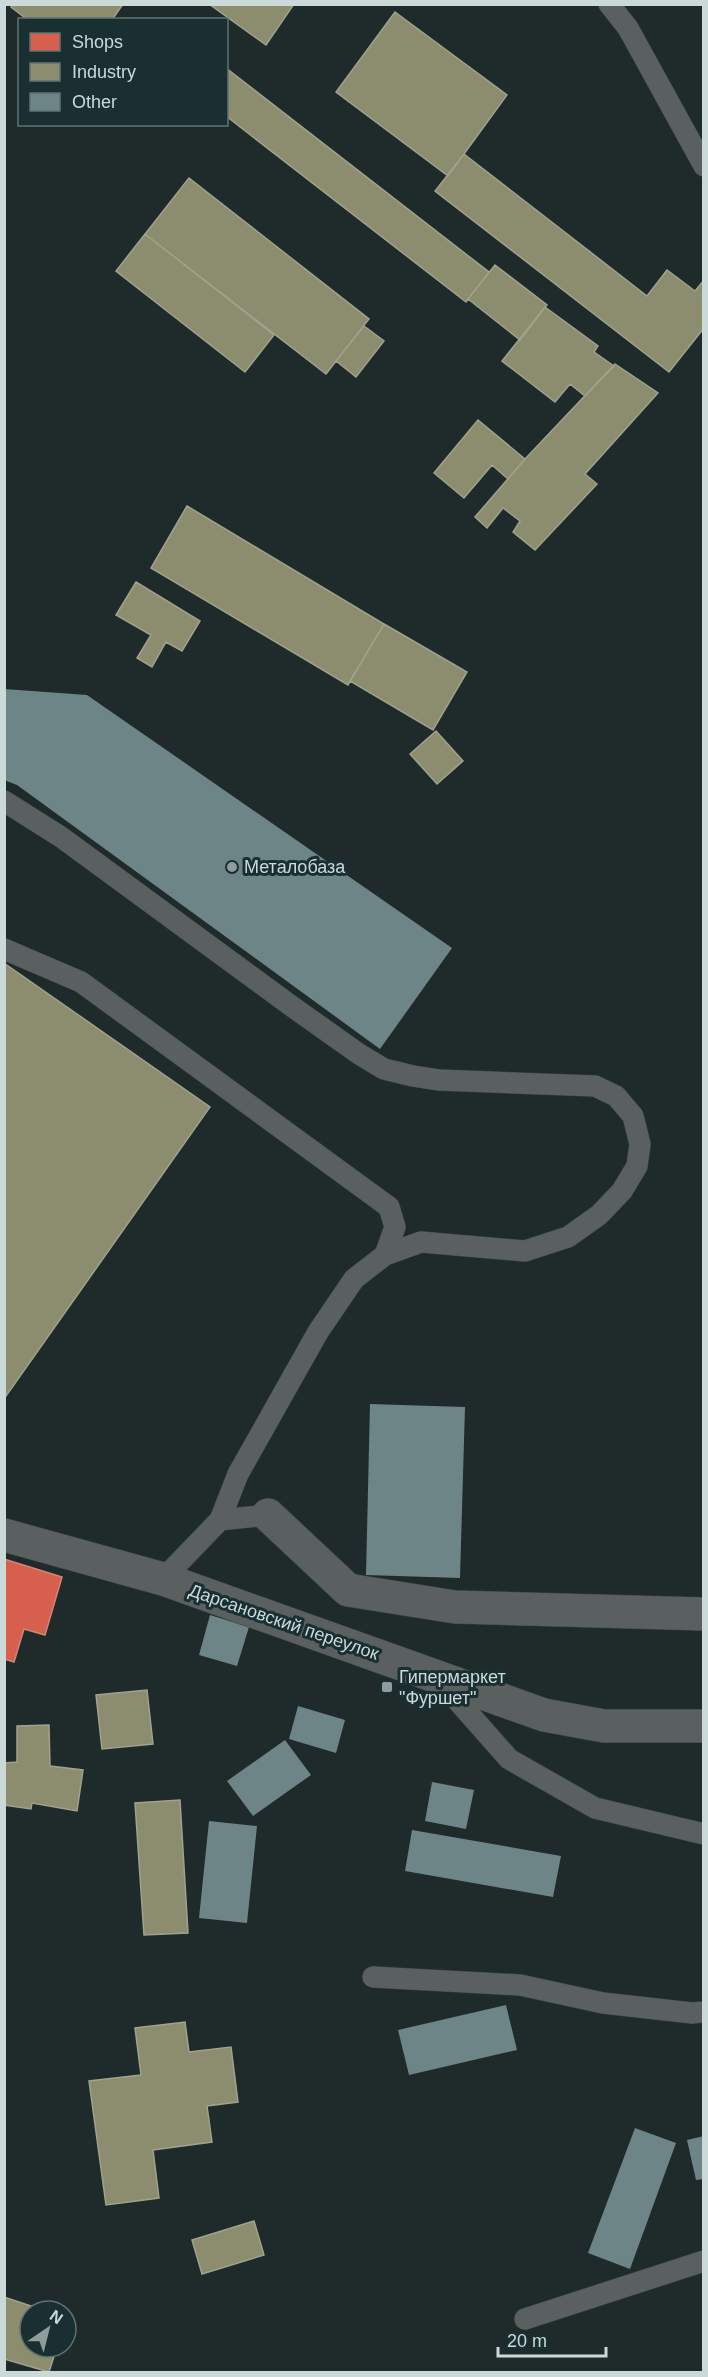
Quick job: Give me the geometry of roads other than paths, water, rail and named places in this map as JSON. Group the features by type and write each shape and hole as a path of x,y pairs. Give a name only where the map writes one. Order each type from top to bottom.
{"street":[{"path":"268,1515 348,1590 455,1607 704,1614"},
{"name":"Дарсановский переулок","path":"4,1535 163,1579 544,1715 604,1726 704,1726"}],"lane":[{"path":"609,4 628,28 704,166"},
{"path":"4,801 61,837 298,1011 384,1069 413,1077 439,1080 595,1086 616,1096 633,1116 640,1144 637,1166 622,1191 599,1215 567,1237 525,1251 421,1242 385,1256 354,1280 318,1332 238,1474 220,1520 163,1579"},
{"path":"4,949 81,982 389,1207 395,1227 385,1256"},
{"path":"220,1520 268,1515"},
{"path":"434,1675 509,1759 595,1808 704,1834"},
{"path":"372,1977 520,1985 603,2003 692,2013 704,2012"},
{"path":"525,2319 704,2261"}],"place":[{"name":"Металобаза","path":"232,867"},
{"name":"Гипермаркет \"Фуршет\"","path":"387,1687"}]}
